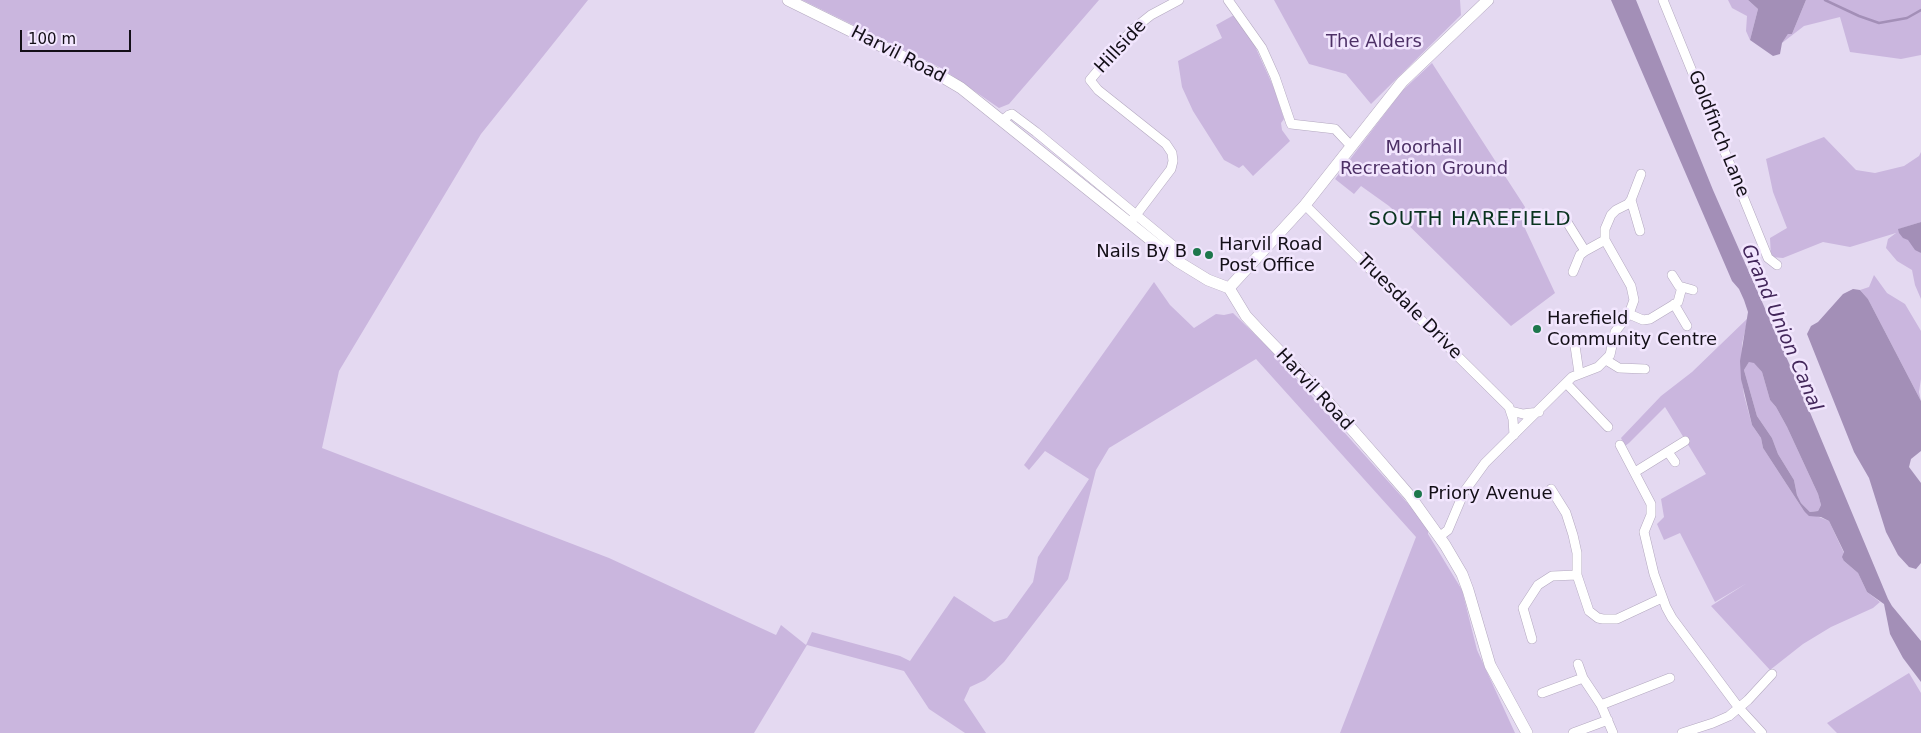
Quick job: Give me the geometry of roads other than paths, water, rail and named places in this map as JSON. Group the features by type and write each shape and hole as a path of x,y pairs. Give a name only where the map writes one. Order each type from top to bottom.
{"street":[{"name":"Harvil Road","path":"788,0 934,72 961,88 1133,219 1177,261 1208,280 1230,288 1246,316 1263,336 1322,395 1410,496 1452,556 1468,590 1490,665 1527,733"},
{"name":"Hillside","path":"1133,219 1171,170 1172,153 1166,144 1098,90 1090,80 1130,31 1150,15 1179,0"},
{"path":"1228,0 1262,48 1275,76 1291,124 1335,129 1352,146"},
{"path":"1230,288 1305,205 1402,82 1488,0"},
{"name":"Goldfinch Lane","path":"1663,0 1768,258 1777,265"},
{"path":"1439,537 1448,530 1457,506 1473,477 1566,383 1579,373 1598,366 1606,360 1612,348 1615,332 1630,314 1634,293 1605,240 1605,229 1610,215 1631,200 1641,174"},
{"path":"1631,200 1640,231"},
{"name":"Truesdale Drive","path":"1305,205 1511,411"},
{"path":"1567,222 1585,251"},
{"path":"1573,272 1580,255 1605,240"},
{"path":"1672,275 1679,286 1694,290"},
{"path":"1630,314 1644,320 1650,319 1680,300 1682,287"},
{"path":"1674,304 1687,326"},
{"path":"1574,339 1579,373"},
{"path":"1606,360 1619,368 1645,369"},
{"path":"1566,383 1608,427"},
{"path":"1514,436 1511,411 1523,414 1539,412"},
{"path":"1635,472 1685,441"},
{"path":"1620,445 1652,509 1644,532 1662,598 1672,618 1739,708 1762,733"},
{"path":"1668,452 1675,462"},
{"path":"1551,489 1566,513 1573,535 1577,552 1577,575 1589,611 1598,618 1616,619 1662,598"},
{"path":"1532,639 1522,611 1538,585 1552,576 1577,575"},
{"path":"1578,664 1583,678 1601,705 1613,733"},
{"path":"1682,733 1713,724 1729,716 1772,674"},
{"path":"1542,693 1583,678"},
{"path":"1601,705 1670,678"},
{"path":"1573,733 1608,720"}],"waterway":[{"path":"1825,0 1879,23 1907,18 1921,10"}],"place":[{"name":"Nails By B","path":"1197,252"},
{"name":"Harvil Road Post Office","path":"1209,255"},
{"name":"Harefield Community Centre","path":"1537,329"},
{"name":"Priory Avenue","path":"1418,494"}],"district":[{"name":"SOUTH HAREFIELD","path":"1470,220"}],"park label":[{"name":"The Alders","path":"1374,42"},
{"name":"Moorhall Recreation Ground","path":"1424,158"}],"water label":[{"name":"Grand Union Canal","path":"1781,328"}]}
